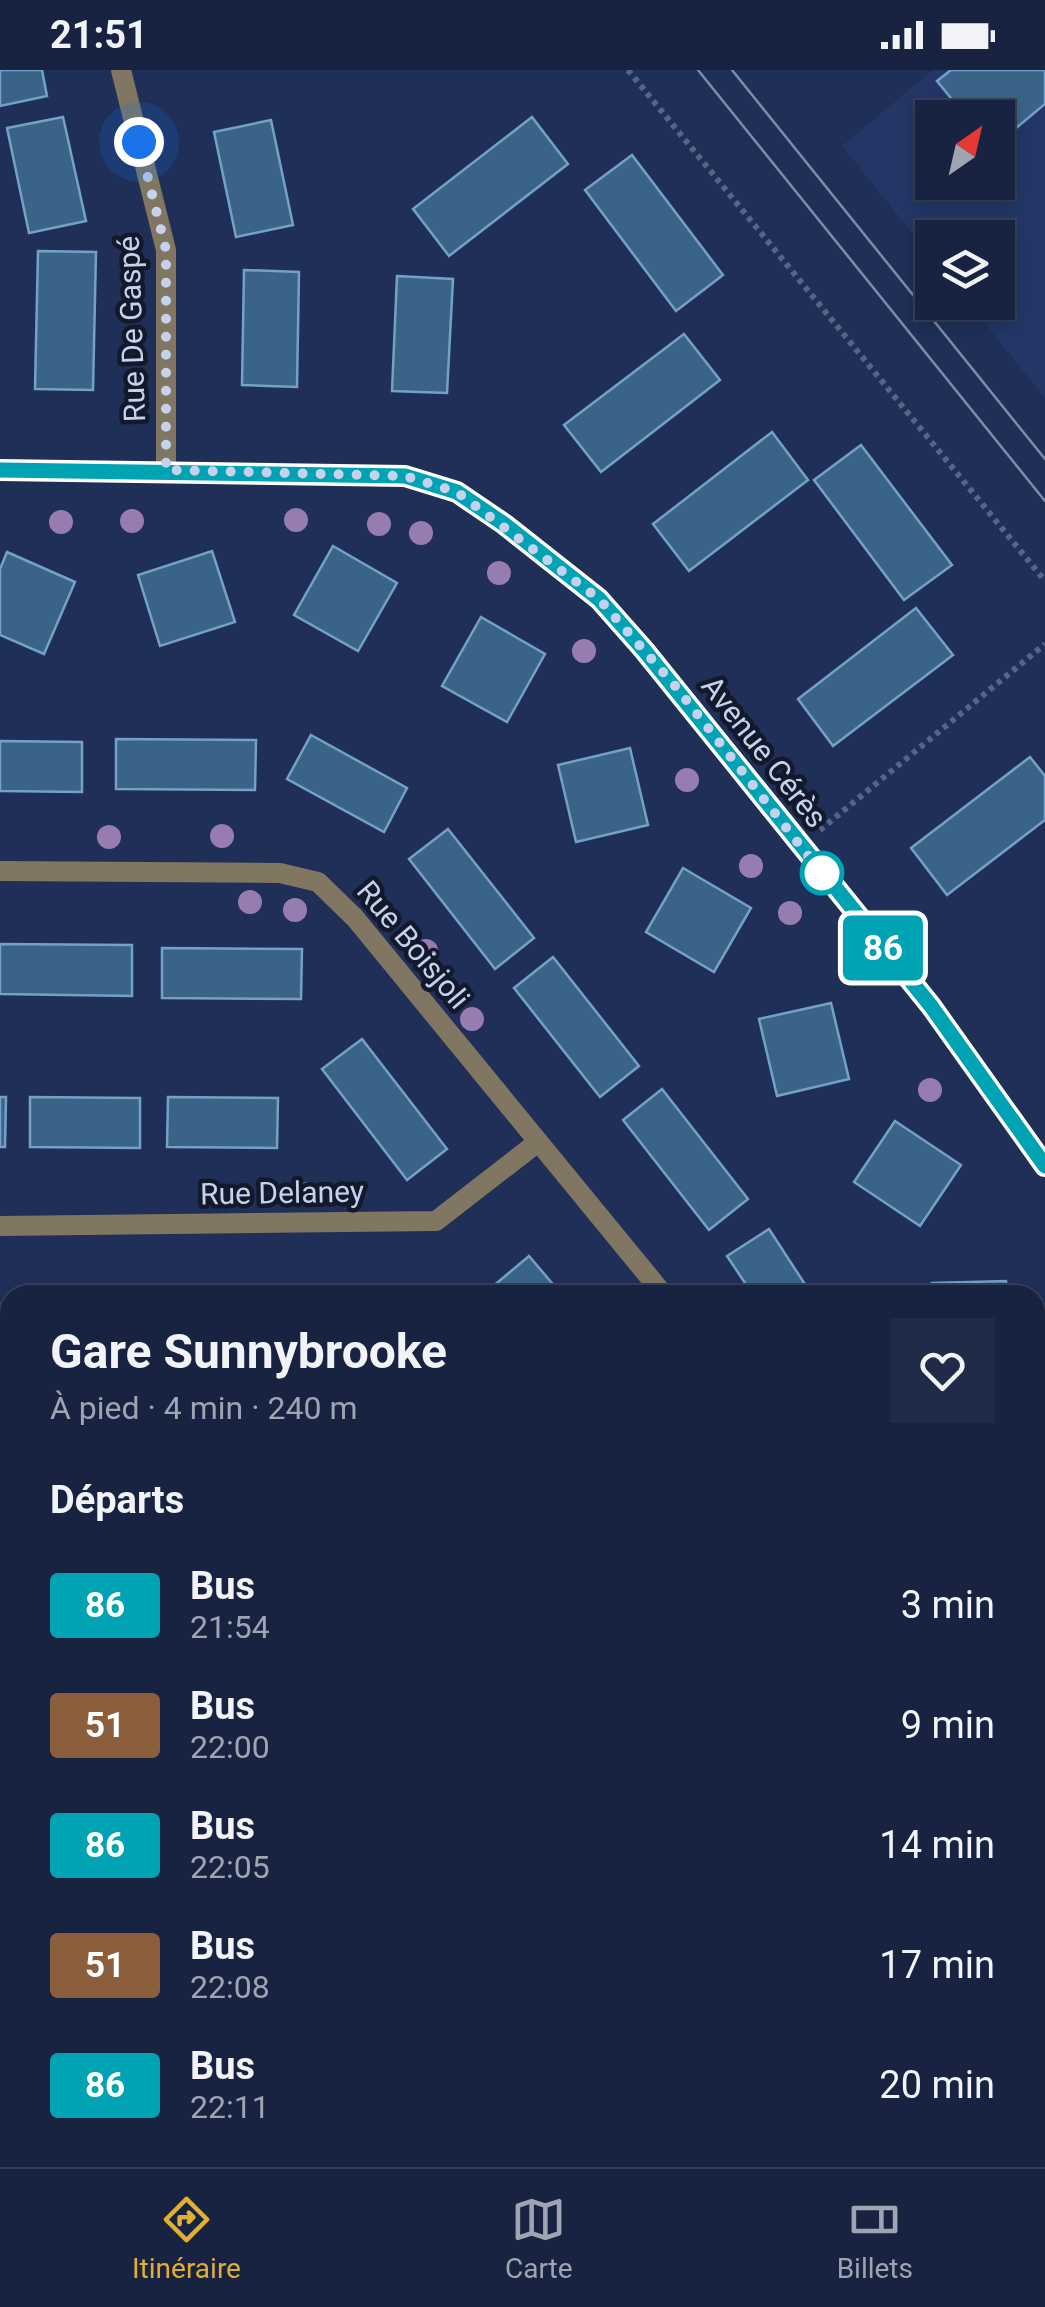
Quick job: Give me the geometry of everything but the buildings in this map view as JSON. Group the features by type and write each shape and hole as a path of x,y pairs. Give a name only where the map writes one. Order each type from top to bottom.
{"street":[{"name":"Rue De Gaspé","path":"121,70 166,250 166,470"},
{"name":"Avenue Cérès","path":"0,470 405,476 457,492 599,599 676,687 931,1006 1045,1166"},
{"name":"Rue Boisjoli","path":"0,872 280,873 318,882 354,918 656,1285"},
{"name":"Rue Delaney","path":"0,1226 436,1221 538,1142"}],"path":[{"path":"628,70 1045,582"},
{"path":"800,846 1045,644"}],"shaded area":[{"path":"933,70 1045,70 1045,398 982,320 1015,320 1015,220 915,220 915,237 842,146"}],"tram line":[{"path":"698,70 1045,501"},
{"path":"732,70 1045,459"}],"bus line":[{"name":"86","path":"0,470 405,476 457,492 599,599 644,650 931,1006 1045,1166"}],"route":[{"path":"139,142 166,250 166,470 405,476 457,492 599,599 676,687 824,876 822,873"}]}
